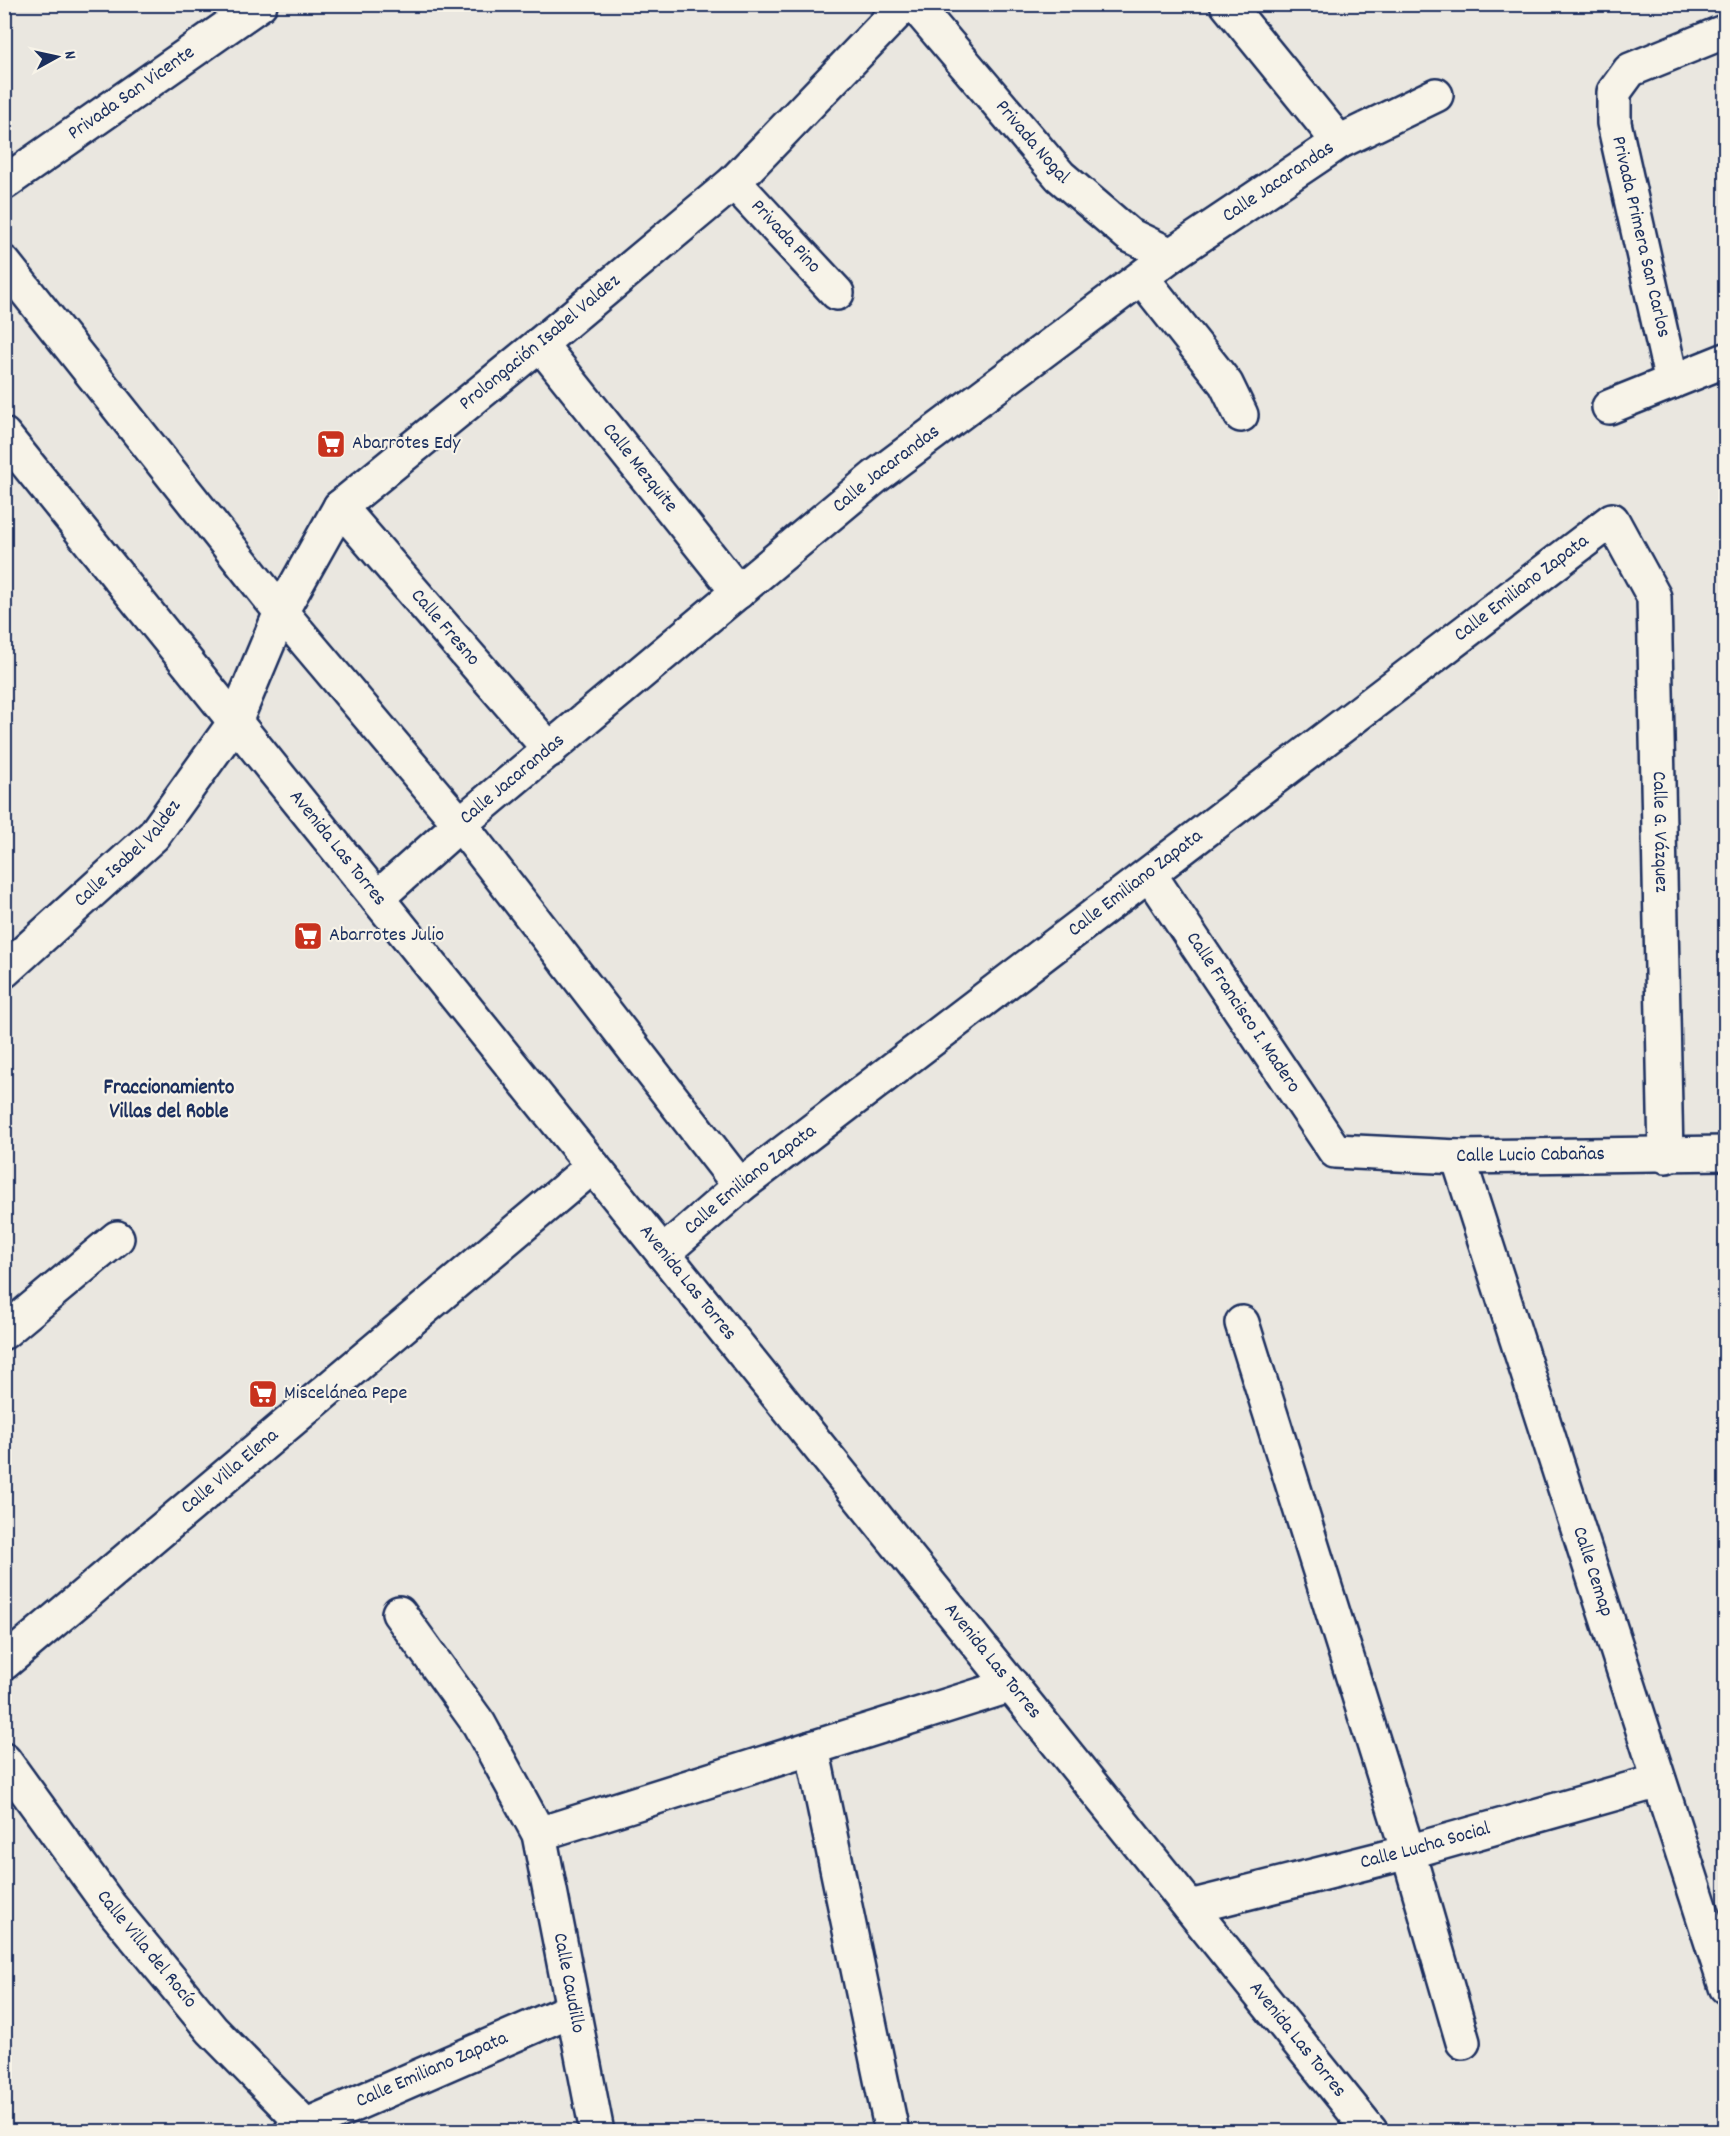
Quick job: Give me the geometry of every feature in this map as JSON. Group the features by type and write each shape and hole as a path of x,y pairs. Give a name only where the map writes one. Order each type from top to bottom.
{"street":[{"name":"Privada San Vicente","path":"4,183 260,4"},
{"name":"Prolongación Isabel Valdez","path":"235,722 280,612 340,507 734,182 905,4"},
{"name":"Privada Nogal","path":"915,4 1060,176 1129,235 1171,255"},
{"path":"1227,4 1339,142"},
{"name":"Privada Primera San Carlos","path":"1672,382 1614,123 1614,92 1630,70 1725,31"},
{"name":"Calle Jacarandas","path":"377,898 460,824 875,477 1171,255 1339,142 1436,95"},
{"name":"Privada Pino","path":"734,182 837,293"},
{"path":"4,263 280,612 460,824 740,1186"},
{"path":"1142,278 1226,384 1241,415"},
{"name":"Calle Mezquite","path":"540,344 738,592"},
{"path":"1609,407 1725,360"},
{"name":"Avenida Las Torres","path":"4,435 1371,2132"},
{"name":"Calle Fresno","path":"340,507 550,750"},
{"name":"Calle Emiliano Zapata","path":"663,1253 740,1186 1612,520"},
{"name":"Calle G. Vázquez","path":"1612,520 1654,597 1666,1155"},
{"name":"Calle Isabel Valdez","path":"4,971 154,835 235,722"},
{"name":"Calle Francisco I. Madero","path":"1150,875 1335,1151"},
{"name":"Calle Lucio Cabañas","path":"1335,1151 1458,1157 1725,1153"},
{"name":"Calle Cemap","path":"1458,1157 1725,1987"},
{"name":"Calle Villa Elena","path":"4,1663 594,1166"},
{"path":"4,1332 117,1238"},
{"path":"1242,1323 1408,1852 1463,2042"},
{"name":"Calle Caudillo","path":"399,1613 479,1724 539,1834 597,2132"},
{"path":"539,1834 1011,1685"},
{"path":"812,1748 893,2128"},
{"name":"Calle Villa del Rocío","path":"4,1760 109,1905 212,2030 299,2129"},
{"name":"Calle Lucha Social","path":"1190,1907 1408,1852 1659,1781"},
{"name":"Calle Emiliano Zapata","path":"299,2129 573,2009"}],"place":[{"name":"Abarrotes Edy","path":"331,444"},
{"name":"Abarrotes Julio","path":"308,936"},
{"name":"Miscelánea Pepe","path":"263,1394"}],"district":[{"name":"Fraccionamiento Villas del Roble","path":"169,1101"}]}
